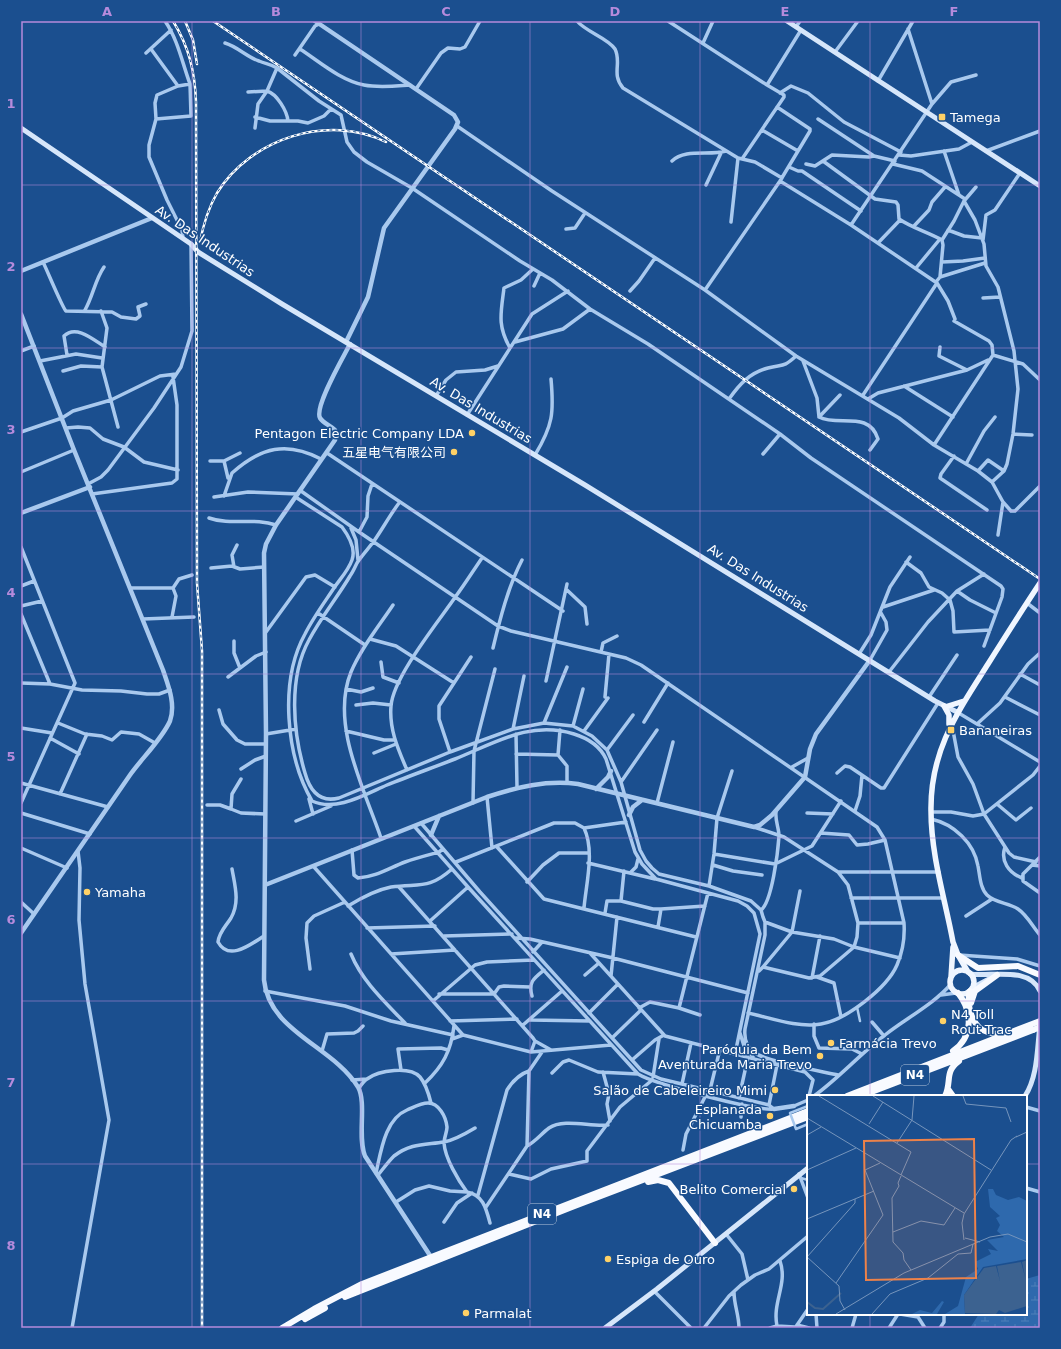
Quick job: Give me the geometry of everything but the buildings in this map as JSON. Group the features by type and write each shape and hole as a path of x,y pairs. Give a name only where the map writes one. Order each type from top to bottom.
{"highway":[{"path":"956,958 978,968 1018,966 1040,975"},
{"path":"970,1011 971,1001 975,991 998,975"},
{"path":"971,990 969,998 972,1017 981,1029 1002,1035"},
{"path":"947,1056 962,1043 969,1028 968,1014 962,999 957,993"},
{"name":"N4","path":"864,1095 969,1055 1032,1027 1040,1021"},
{"name":"N4","path":"850,1095 1002,1035 1032,1027 1040,1027"},
{"path":"945,1095 948,1089 950,1070 969,1055"},
{"path":"948,1089 951,1095"},
{"name":"N4","path":"282,1328 314,1309 362,1284 807,1111"},
{"name":"N4","path":"290,1328 334,1302 366,1287 807,1117"},
{"path":"593,1199 654,1180 664,1180 672,1186 715,1243"}],"main road":[{"path":"787,21 1040,186"},
{"name":"Av. Das Industrias","path":"21,128 191,244 198,252 535,455 937,702 957,712"},
{"path":"998,975 981,982 965,994 957,993 951,981 956,958 933,841 931,819 936,765 950,724 1040,583"},
{"path":"950,724 945,706 956,705 965,700"},
{"path":"956,958 974,979 971,990"},
{"path":"951,981 956,972 962,971 969,973 998,975 1012,974 1026,977 1034,982 1040,991"},
{"path":"1026,1095 1034,1074 1040,1024"},
{"path":"605,1328 715,1243 807,1169"}],"street":[{"path":"156,119 191,116 190,84 181,54 171,30 165,21"},
{"path":"416,89 441,53 448,48 460,49 465,46 480,21"},
{"path":"577,21 613,46 617,54 616,78 623,88 726,152 740,159 755,162 937,282 948,301 954,320 989,341 992,345 992,357 980,372 934,445"},
{"path":"668,21 767,84 784,97 740,159 731,212 731,222"},
{"path":"767,84 798,28 800,21"},
{"path":"835,52 858,21"},
{"path":"878,81 913,21"},
{"path":"295,55 318,22 454,115 458,122 457,126 384,228 368,297 331,379 319,413 321,420 333,428 336,432 335,440 299,494 276,525 266,544 264,553 266,632 265,991 269,1002 281,1018 322,1051 359,1088 361,1100 362,1150 431,1257"},
{"path":"703,43 712,22"},
{"path":"908,29 932,104"},
{"path":"146,53 171,30"},
{"path":"225,43 236,47 252,58 272,64 319,102 341,115 343,130 347,142 354,152 367,162 412,188 568,291 590,309 648,344 780,434 811,458 984,574 1003,589 984,646"},
{"path":"151,49 178,86"},
{"path":"300,49 329,70 356,82 378,86 410,86"},
{"path":"255,128 255,118 258,104 267,91 277,68"},
{"path":"851,225 932,104 950,82 976,75"},
{"path":"184,240 182,230 149,157 148,145 156,119 156,97 178,86 190,84"},
{"path":"780,93 791,86 808,93 844,122 900,153 912,156 963,148 972,142"},
{"path":"248,92 267,91 273,94 286,110 288,121"},
{"path":"705,290 781,180 810,129 777,107"},
{"path":"255,118 270,121 308,122 314,121 331,109"},
{"path":"818,119 874,156 919,169 960,195 965,200 975,220 982,239 985,263 997,282 1000,298 1010,331 1016,363 1018,389 1013,434 1004,471 992,482"},
{"path":"457,126 586,213 705,290 796,356 863,395 899,418 934,445 978,471 992,482 1003,502 1012,511 1015,510 1040,486"},
{"path":"762,130 798,151"},
{"path":"986,151 1040,131"},
{"path":"944,151 960,195"},
{"path":"672,161 676,157 686,155 726,152"},
{"path":"706,185 721,153"},
{"path":"806,164 815,166 832,155 874,156"},
{"path":"822,161 871,196 881,201 897,203 898,218 900,220 941,240 944,245 940,277 863,395"},
{"path":"789,167 798,171 802,170 861,211"},
{"path":"982,239 986,215 995,210 1020,173"},
{"path":"914,226 929,210 932,202 945,186"},
{"path":"916,268 941,240 965,200 976,187"},
{"path":"566,229 575,228 586,213"},
{"path":"21,271 152,218"},
{"path":"878,243 900,220"},
{"path":"948,230 964,236 982,239"},
{"path":"21,512 89,485 101,477 154,408 181,367 192,331 191,244"},
{"path":"630,291 655,258"},
{"path":"942,262 985,258"},
{"path":"43,262 54,283 63,309 112,312 126,318 138,318 140,316 138,307 146,304"},
{"path":"940,277 985,263"},
{"path":"85,310 92,298 97,278 104,267"},
{"path":"510,348 501,328 504,288 520,280 533,269"},
{"path":"534,286 540,273"},
{"path":"467,415 536,310 568,291"},
{"path":"983,298 1000,298"},
{"path":"514,343 563,329 590,309"},
{"path":"101,311 107,328 102,367 116,416 115,422 118,427"},
{"path":"21,314 74,450 144,619 170,690 172,709 170,721 108,807 21,933"},
{"path":"67,355 64,336 73,332 82,333 105,347"},
{"path":"21,352 34,346"},
{"path":"940,347 939,356 967,370"},
{"path":"40,361 67,355 81,354 102,358"},
{"path":"729,400 740,384 747,378 768,368 786,365 796,356"},
{"path":"868,399 878,394 904,386 967,370 992,357 1023,364 1040,380"},
{"path":"803,360 817,398 819,417"},
{"path":"63,371 81,366 102,367"},
{"path":"436,396 446,380 456,372 485,370 498,366"},
{"path":"21,432 62,418 73,411 112,400 160,376 175,376"},
{"path":"92,494 172,483 177,479 177,405 175,376"},
{"path":"535,455 547,435 551,418 553,399 550,379"},
{"path":"904,386 953,417"},
{"path":"819,417 840,395"},
{"path":"819,417 857,421 866,424 878,439 870,450"},
{"path":"966,464 984,431 996,418"},
{"path":"66,428 78,426 90,428 103,440 124,447 144,462 178,470"},
{"path":"763,454 780,434"},
{"path":"1013,434 1032,435"},
{"path":"224,496 228,478 234,470 267,450 290,448 311,454 321,459"},
{"path":"21,472 74,450"},
{"path":"210,461 224,460 240,453"},
{"path":"327,453 399,503 563,611"},
{"path":"954,456 941,474 940,478 987,510"},
{"path":"224,460 228,478"},
{"path":"978,471 988,460 1004,471"},
{"path":"359,532 367,517 368,496 372,484"},
{"path":"214,497 248,492 299,494 325,508 498,626 511,631 633,661 668,683 872,822 885,840 904,923 904,943 900,958 892,974 857,1007 831,1022 800,1024 748,1013"},
{"path":"299,494 342,527 353,550 353,559 347,572 335,587 304,635 295,660 289,705 292,746 303,775 314,793 323,799 332,800 339,798 450,752 513,729 544,723 573,726 584,731 608,750 621,782 640,850 652,868 659,874 709,886 739,896 751,901 761,910 765,922 758,972 744,1036 748,1046 755,1054 838,1075"},
{"path":"998,535 1003,502"},
{"path":"313,814 303,775 297,741 294,708 299,670 308,641 323,616 351,576 358,562 399,503"},
{"path":"322,513 325,508"},
{"path":"209,518 223,522 258,521 276,525"},
{"path":"349,525 356,540 359,553 358,562"},
{"path":"234,567 232,555 237,545"},
{"path":"21,547 74,680 75,687 52,733 21,803"},
{"path":"859,654 871,635 881,613 890,587 910,557"},
{"path":"407,770 395,742 391,720 391,705 399,682 414,657 482,558"},
{"path":"493,648 498,626 513,579 522,560"},
{"path":"906,562 921,573 927,584 950,600 953,611 954,632 990,630"},
{"path":"211,568 234,567 240,570 264,567"},
{"path":"347,572 351,576"},
{"path":"173,588 179,579 192,574"},
{"path":"889,672 928,622 957,591 984,574"},
{"path":"266,632 306,576 315,575 335,587"},
{"path":"21,586 34,581"},
{"path":"546,681 563,611 567,584"},
{"path":"131,588 173,588"},
{"path":"172,617 176,596 173,588"},
{"path":"567,590 585,607 587,624"},
{"path":"883,606 934,590"},
{"path":"957,591 984,608 996,613"},
{"path":"21,606 42,602"},
{"path":"1027,603 1040,613"},
{"path":"381,838 352,756 346,731 344,708 346,689 351,671 365,646 393,605"},
{"path":"318,613 365,646"},
{"path":"754,827 776,812 805,776 808,758 816,734 870,660 887,630 886,622 881,613"},
{"path":"21,614 50,684"},
{"path":"144,619 194,617"},
{"path":"601,652 603,644 617,636"},
{"path":"370,639 396,646 454,683"},
{"path":"234,641 234,654 240,668"},
{"path":"228,677 256,656 266,652"},
{"path":"976,724 994,710 1005,697 1020,674 1040,653"},
{"path":"584,731 607,698 609,654"},
{"path":"929,697 957,655"},
{"path":"450,752 438,712 442,702 471,657"},
{"path":"381,662 383,678 399,682"},
{"path":"544,723 567,667"},
{"path":"473,803 474,751 495,669"},
{"path":"1020,674 1039,685 1040,679"},
{"path":"513,729 524,676"},
{"path":"21,683 50,684 75,687 82,690 121,691 147,694 159,694 170,690"},
{"path":"644,722 668,683"},
{"path":"346,689 361,692 373,688"},
{"path":"573,726 583,690"},
{"path":"1005,697 1040,715"},
{"path":"837,773 842,767 848,766 884,788 937,702"},
{"path":"356,705 373,703 391,705"},
{"path":"219,710 223,724 238,740 245,744 266,744"},
{"path":"957,712 1040,762"},
{"path":"608,750 633,715"},
{"path":"58,723 87,734 102,736 112,740 121,732 140,734 155,743"},
{"path":"950,724 958,757 973,784 984,814 1005,847 1014,857 1036,862"},
{"path":"21,728 52,733"},
{"path":"296,821 332,806 366,795 516,734 544,728 560,730 579,736 599,748 611,770 638,859 656,879"},
{"path":"266,734 296,729"},
{"path":"560,730 558,755 567,766 567,783"},
{"path":"621,782 657,730"},
{"path":"346,731 395,742"},
{"path":"60,794 87,734"},
{"path":"516,734 517,787"},
{"path":"50,738 79,754"},
{"path":"374,753 395,742"},
{"path":"657,803 672,742"},
{"path":"516,754 558,755"},
{"path":"240,769 255,760 266,756"},
{"path":"792,767 808,758"},
{"path":"429,761 432,767"},
{"path":"931,812 951,812 973,816 984,814 1033,775 1040,766"},
{"path":"596,789 604,782 611,770"},
{"path":"709,886 713,865 717,818 732,771"},
{"path":"856,811 860,796 862,775"},
{"path":"231,810 232,794 241,779"},
{"path":"21,783 108,807"},
{"path":"265,885 314,867 381,838 486,797 517,787 541,783 567,783 657,803 754,827 779,835 838,872 848,885 858,923 857,937 854,946 824,974 817,977 812,978 762,967"},
{"path":"308,794 312,801 320,805 332,806"},
{"path":"486,797 492,848"},
{"path":"629,815 633,807 642,800"},
{"path":"714,854 775,864 812,846 841,801"},
{"path":"997,804 1016,820 1031,808"},
{"path":"207,805 220,806 241,813 265,814"},
{"path":"761,910 766,904 775,864 779,835 776,822 776,812"},
{"path":"21,813 90,834"},
{"path":"807,813 833,814"},
{"path":"431,835 439,816"},
{"path":"931,819 945,823 954,828 966,841 977,858 983,889 992,899 1020,910 1040,935"},
{"path":"456,862 497,847 554,823 575,823 584,828 626,822"},
{"path":"421,823 589,1013 641,1070 652,1079 710,1090 769,1105 774,1109"},
{"path":"414,826 439,852 468,888 516,938 543,971 638,1074"},
{"path":"584,828 588,840 588,862 584,908"},
{"path":"821,833 849,835 857,845 864,845 885,840"},
{"path":"812,846 812,855"},
{"path":"497,847 544,899 556,903 605,913 696,937"},
{"path":"1005,847 1003,856 1010,871 1022,878 1023,881 1040,893"},
{"path":"21,848 67,868"},
{"path":"352,850 354,875 358,878 376,876 406,862 439,852 443,849"},
{"path":"72,1328 109,1120 84,984 79,920 80,864 78,851"},
{"path":"528,882 542,865 559,853 588,853"},
{"path":"1022,878 1040,857"},
{"path":"630,873 636,867 638,859"},
{"path":"588,862 708,893 726,896 742,903 754,913 758,920 760,934 735,1054"},
{"path":"713,865 733,871 762,875"},
{"path":"1032,865 1040,866"},
{"path":"314,867 463,1035"},
{"path":"232,869 237,900 232,916 219,936 218,942 227,951 235,952 264,936"},
{"path":"348,906 380,891 399,887 431,884 452,869"},
{"path":"621,901 624,871"},
{"path":"838,872 939,872"},
{"path":"399,887 523,1025 535,1041 551,1050"},
{"path":"430,921 468,888"},
{"path":"758,972 792,932 800,891"},
{"path":"679,1008 708,893"},
{"path":"851,898 944,898"},
{"path":"966,916 992,899"},
{"path":"605,913 607,901 621,901 653,909 705,906"},
{"path":"21,902 34,914"},
{"path":"310,969 306,938 307,923 314,916 345,902"},
{"path":"658,927 661,909"},
{"path":"611,976 617,916"},
{"path":"765,922 792,932 834,939 900,958"},
{"path":"858,923 904,923"},
{"path":"367,928 435,926"},
{"path":"444,936 512,934"},
{"path":"812,978 820,936"},
{"path":"516,938 523,938 613,958 748,992"},
{"path":"530,955 542,942"},
{"path":"391,954 455,950"},
{"path":"590,953 611,976 617,985 669,1038 720,1049 809,1075 812,1078 813,1083 809,1095"},
{"path":"350,954 356,967 364,978 406,1024"},
{"path":"956,958 1017,960 1040,966"},
{"path":"433,1001 439,994 471,967 487,962 534,960"},
{"path":"585,975 599,964"},
{"path":"532,996 530,987 532,980 548,967"},
{"path":"817,977 834,983 841,1017"},
{"path":"815,1095 884,1036 940,995 951,981"},
{"path":"589,1013 617,985"},
{"path":"494,994 499,987 504,986 530,987"},
{"path":"265,991 345,1006 452,1037 463,1035 531,1052 611,1045"},
{"path":"523,1025 562,991"},
{"path":"940,995 957,993"},
{"path":"439,994 494,994"},
{"path":"612,1038 640,1009 650,1002 679,1008 700,1015"},
{"path":"857,1007 860,1021"},
{"path":"450,1021 517,1019"},
{"path":"530,1020 590,1021"},
{"path":"872,1022 884,1036"},
{"path":"814,1024 814,1036 819,1048 852,1049 862,1054"},
{"path":"322,1051 327,1034 354,1033 363,1026"},
{"path":"425,1083 440,1068 448,1050 454,1026"},
{"path":"739,1030 744,1046 754,1058"},
{"path":"509,1174 531,1179 551,1169 587,1161 587,1151 608,1125 620,1107 652,1079 660,1039 664,1034"},
{"path":"632,1060 655,1040 660,1039"},
{"path":"531,1052 535,1041"},
{"path":"682,1084 691,1043"},
{"path":"401,1070 398,1049 442,1048 448,1050"},
{"path":"710,1090 720,1049"},
{"path":"478,1195 507,1090 513,1082 529,1071 542,1052"},
{"path":"739,1098 748,1057"},
{"path":"552,1073 563,1062 569,1060 592,1070 638,1074 706,1095 768,1110 794,1106 807,1100"},
{"path":"769,1105 777,1065"},
{"path":"352,1080 367,1079 401,1070 415,1073 425,1083 430,1103"},
{"path":"527,1146 529,1071"},
{"path":"603,1072 609,1094 607,1104 610,1121"},
{"path":"359,1088 367,1079"},
{"path":"683,1150 686,1134 706,1095"},
{"path":"377,1174 382,1149 393,1120 403,1112 421,1104 430,1103 440,1109 444,1116 447,1128 444,1142 455,1175 467,1192"},
{"path":"741,1117 742,1104"},
{"path":"807,1106 790,1113 796,1129 807,1124"},
{"path":"1027,1107 1040,1111"},
{"path":"486,1208 527,1146 537,1141 549,1128 559,1124 608,1125"},
{"path":"377,1174 394,1157 408,1148 427,1143 444,1142 464,1135 475,1128"},
{"path":"800,1176 807,1180"},
{"path":"800,1176 807,1195"},
{"path":"396,1202 415,1190 429,1186 450,1192 472,1193 478,1195 486,1208 490,1223"},
{"path":"1027,1188 1040,1192"},
{"path":"444,1222 457,1203 472,1193"},
{"path":"726,1234 742,1254 748,1280"},
{"path":"704,1328 734,1292 748,1280 759,1273 770,1269 807,1237"},
{"path":"777,1326 775,1311 784,1275 780,1261"},
{"path":"654,1291 691,1328"},
{"path":"734,1292 734,1306 738,1315 739,1328"},
{"path":"795,1327 807,1310"},
{"path":"816,1315 817,1328"},
{"path":"852,1328 856,1315"},
{"path":"888,1328 898,1315"},
{"path":"905,1315 918,1317 926,1328"},
{"path":"940,1328 944,1322 944,1315"},
{"path":"770,1328 777,1326 809,1328"}],"green space":[{"path":"1040,1275 1040,1328 970,1328 978,1315 1027,1315 1027,1279"}],"railway":[{"path":"173,21 183,40 193,70 196,102 197,583 202,651 202,1328"},
{"path":"185,21 193,40 197,64"},
{"path":"213,21 1040,579"},
{"path":"200,242 211,204 217,193 231,174 249,158 270,145 292,136 316,131 340,130 363,134 386,142"}],"place":[{"name":"Tamega","path":"942,117"},
{"name":"Pentagon Electric Company LDA","path":"472,433"},
{"name":"五星电气有限公司","path":"454,452"},
{"name":"Bananeiras","path":"951,730"},
{"name":"Yamaha","path":"87,892"},
{"name":"N4 Toll Rout Trac","path":"943,1021"},
{"name":"Farmácia Trevo","path":"831,1043"},
{"name":"Paróquia da Bem Aventurada Maria Trevo","path":"820,1056"},
{"name":"Salão de Cabeleireiro Mimi","path":"775,1090"},
{"name":"Esplanada Chicuamba","path":"770,1116"},
{"name":"Belito Comercial","path":"794,1189"},
{"name":"Espiga de Ouro","path":"608,1259"},
{"name":"Parmalat","path":"466,1313"}]}
